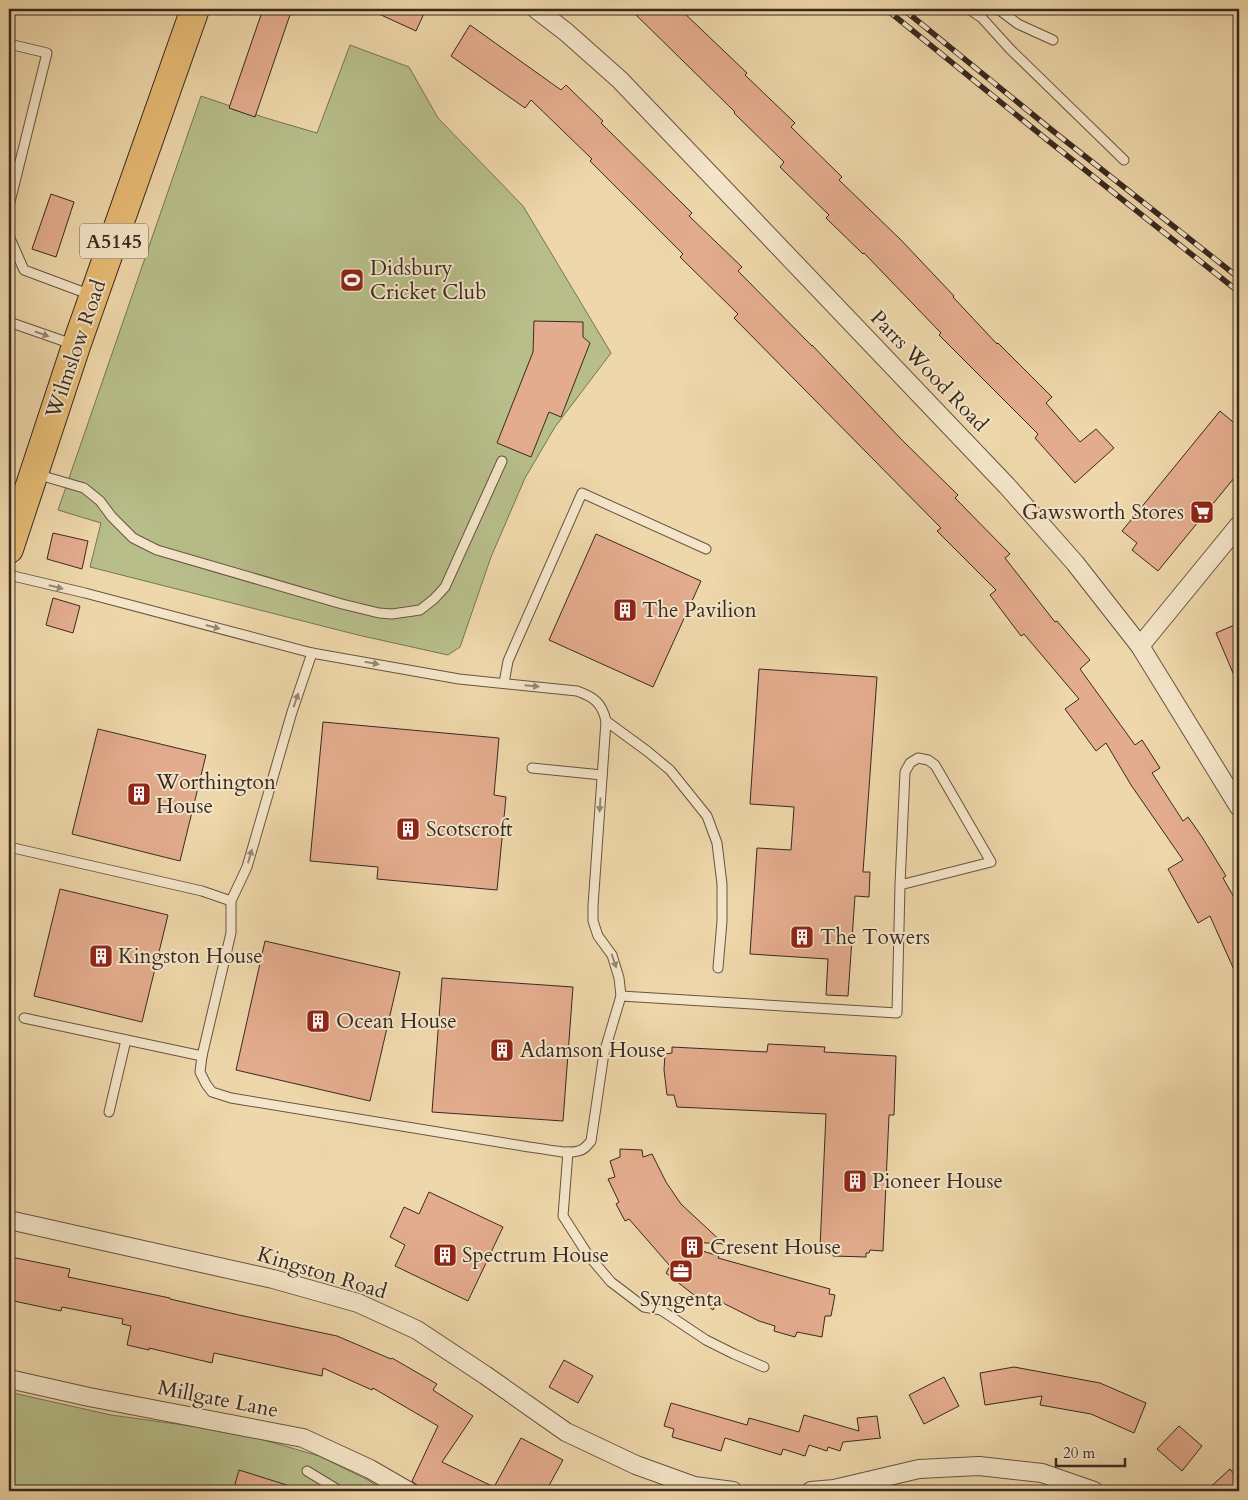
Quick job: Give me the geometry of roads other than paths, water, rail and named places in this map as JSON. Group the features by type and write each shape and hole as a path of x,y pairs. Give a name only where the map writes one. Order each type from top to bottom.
{"main road":[{"name":"Wilmslow Road","path":"10,542 76,346 195,9"}],"street":[{"name":"Parrs Wood Road","path":"536,9 566,32 620,80 1007,486 1075,563 1140,646 1239,807"},
{"path":"1140,646 1239,524"},
{"name":"Kingston Road","path":"9,1220 272,1278 358,1304 417,1330 566,1432 636,1465 693,1488 733,1491"},
{"name":"Millgate Lane","path":"9,1380 303,1438 370,1469 408,1491"},
{"path":"811,1491 834,1489 919,1470 979,1466 1042,1473 1094,1491"}],"lane":[{"path":"969,9 982,18 1010,49 1124,160"},
{"path":"998,9 1018,24 1053,40"},
{"path":"9,44 47,52 9,206"},
{"path":"9,236 24,270 94,296"},
{"path":"9,322 76,346"},
{"path":"33,473 84,488 100,501 112,517 133,538 157,550 342,604 379,613 392,614 420,610 445,587 502,461"},
{"path":"504,683 508,661 582,493 706,549"},
{"path":"9,575 85,593 312,653 459,679 577,691 590,696 598,703 604,711 606,721 593,921 598,936 612,955 619,978 621,996 604,1053 591,1141 586,1148 578,1152 568,1152 528,1147 230,1098 212,1092 206,1084 200,1072 202,1056 231,933 231,900 247,867 292,712 312,653"},
{"path":"606,721 670,770 707,816 718,843 722,884 722,921 718,968"},
{"path":"621,996 897,1013 900,885 905,772 910,763 918,758 935,764 991,862 900,885"},
{"path":"532,768 602,775"},
{"path":"9,847 202,891 231,900"},
{"path":"24,1018 202,1056"},
{"path":"109,1112 126,1040"},
{"path":"568,1152 563,1216 588,1256 611,1282 644,1307 661,1310 706,1340 764,1367"},
{"path":"308,1470 340,1491"}],"railway":[{"path":"886,9 1239,292"},
{"path":"903,9 1239,278"}],"place":[{"name":"Didsbury Cricket Club","path":"352,280"},
{"name":"Gawsworth Stores","path":"1202,512"},
{"name":"The Pavilion","path":"625,610"},
{"name":"Worthington House","path":"139,794"},
{"name":"Scotscroft","path":"408,829"},
{"name":"The Towers","path":"802,937"},
{"name":"Kingston House","path":"101,956"},
{"name":"Ocean House","path":"318,1021"},
{"name":"Adamson House","path":"502,1050"},
{"name":"Pioneer House","path":"855,1181"},
{"name":"Cresent House","path":"692,1247"},
{"name":"Spectrum House","path":"445,1255"},
{"name":"Syngenta","path":"681,1271"}]}
